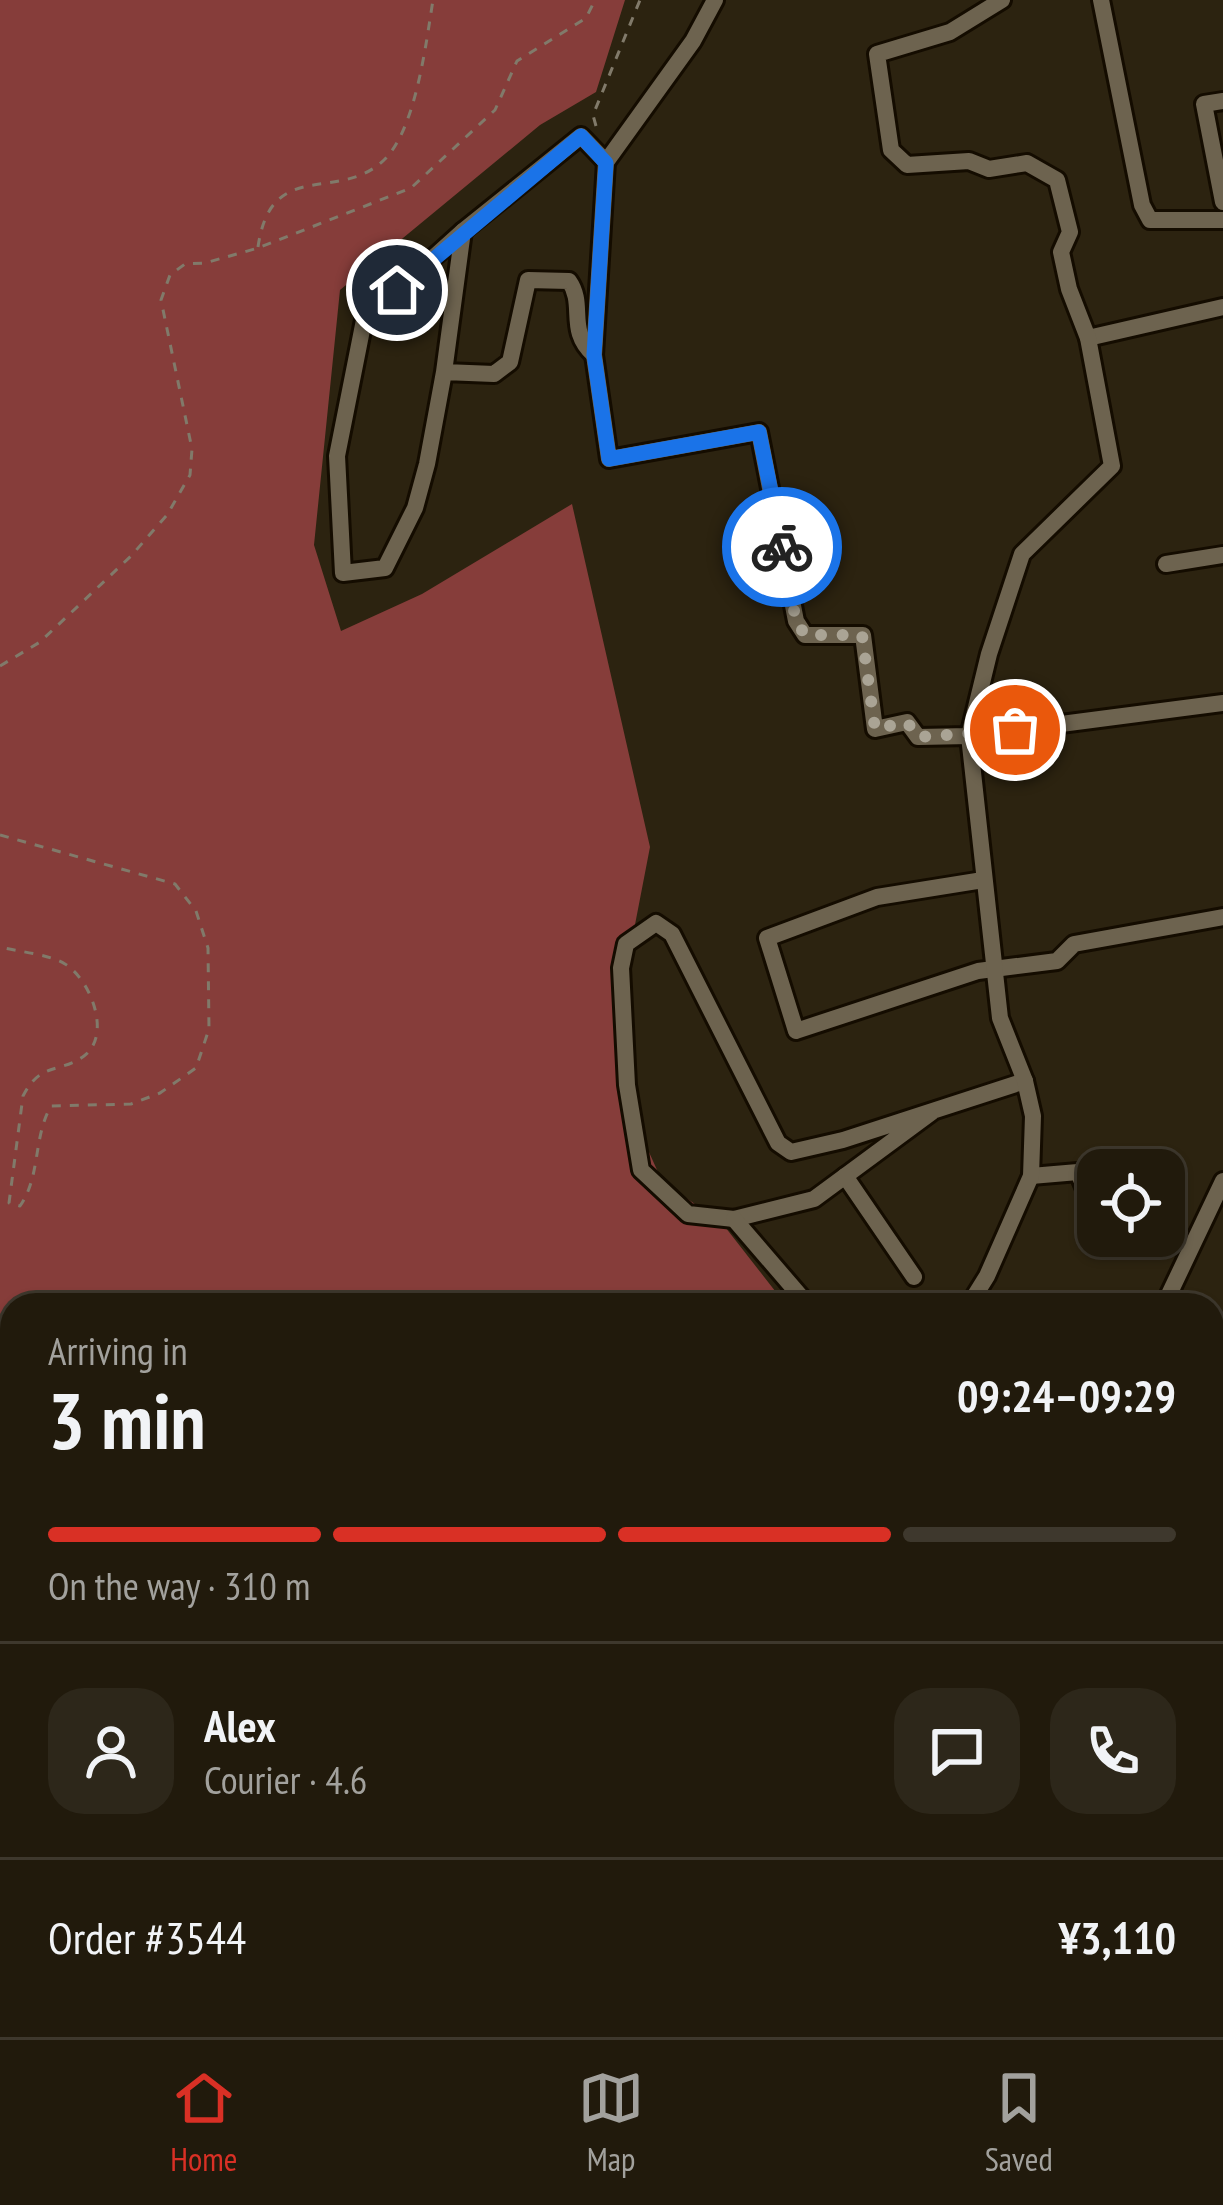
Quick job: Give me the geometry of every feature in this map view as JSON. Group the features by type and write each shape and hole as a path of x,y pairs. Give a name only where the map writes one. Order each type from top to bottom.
{"street":[{"path":"715,0 693,40 606,163 594,355 609,459 759,432 796,621 805,635 862,635 875,729 907,722 918,737 969,736 1223,703"},
{"path":"976,1293 1031,1176 1033,1116 1000,1018 969,736 989,654 1022,554 1112,466 1088,338 1061,252 1070,232 1057,180 1027,163 989,169 969,161 907,165 891,150 877,54 950,32 1002,0"},
{"path":"1102,0 1142,205 1150,220 1223,220"},
{"path":"1223,101 1204,104 1223,202"},
{"path":"464,231 428,464 415,508 385,568 344,573 338,456 364,320 464,231 581,136 606,163"},
{"path":"444,372 494,374 510,362 523,289 535,278 569,281 575,290 576,328 583,345 594,355"},
{"path":"1088,338 1223,307"},
{"path":"1166,564 1223,555"},
{"path":"983,880 877,897 767,938 796,1031 994,968 1057,961 1074,944 1223,917"},
{"path":"932,1112 814,1199 734,1219 688,1214 641,1170 627,1085 622,968 626,944 656,923 672,934 778,1144 790,1152 1025,1081"},
{"path":"1031,1176 1077,1172"},
{"path":"845,1176 914,1277"},
{"path":"1169,1293 1223,1180"},
{"path":"734,1219 798,1293"}],"path":[{"path":"258,248 262,217 279,195 382,163 399,141 433,0"},
{"path":"0,666 40,642 131,556 167,515 190,475 192,449 161,300 170,274 185,264 258,248 411,188 495,110 517,62 586,18 595,0"},
{"path":"597,130 593,115 640,0"},
{"path":"0,835 175,884 196,910 208,948 209,1029 196,1068 160,1093 131,1104 51,1106 40,1125 32,1177 20,1206 9,1203 23,1096 31,1080 49,1067 82,1058 96,1043 98,1017 85,986 65,964 0,947"}],"shaded area":[{"path":"0,0 625,0 596,92 540,125 340,290 314,545 341,631 422,594 572,504 650,847 622,992 621,1090 662,1181 722,1223 777,1293 0,1293"}],"way so far":[{"path":"782,547 796,621 805,635 862,635 875,729 907,722 918,737 1015,730"}],"route":[{"path":"397,290 581,136 606,163 594,355 609,459 759,432 782,547"}]}
